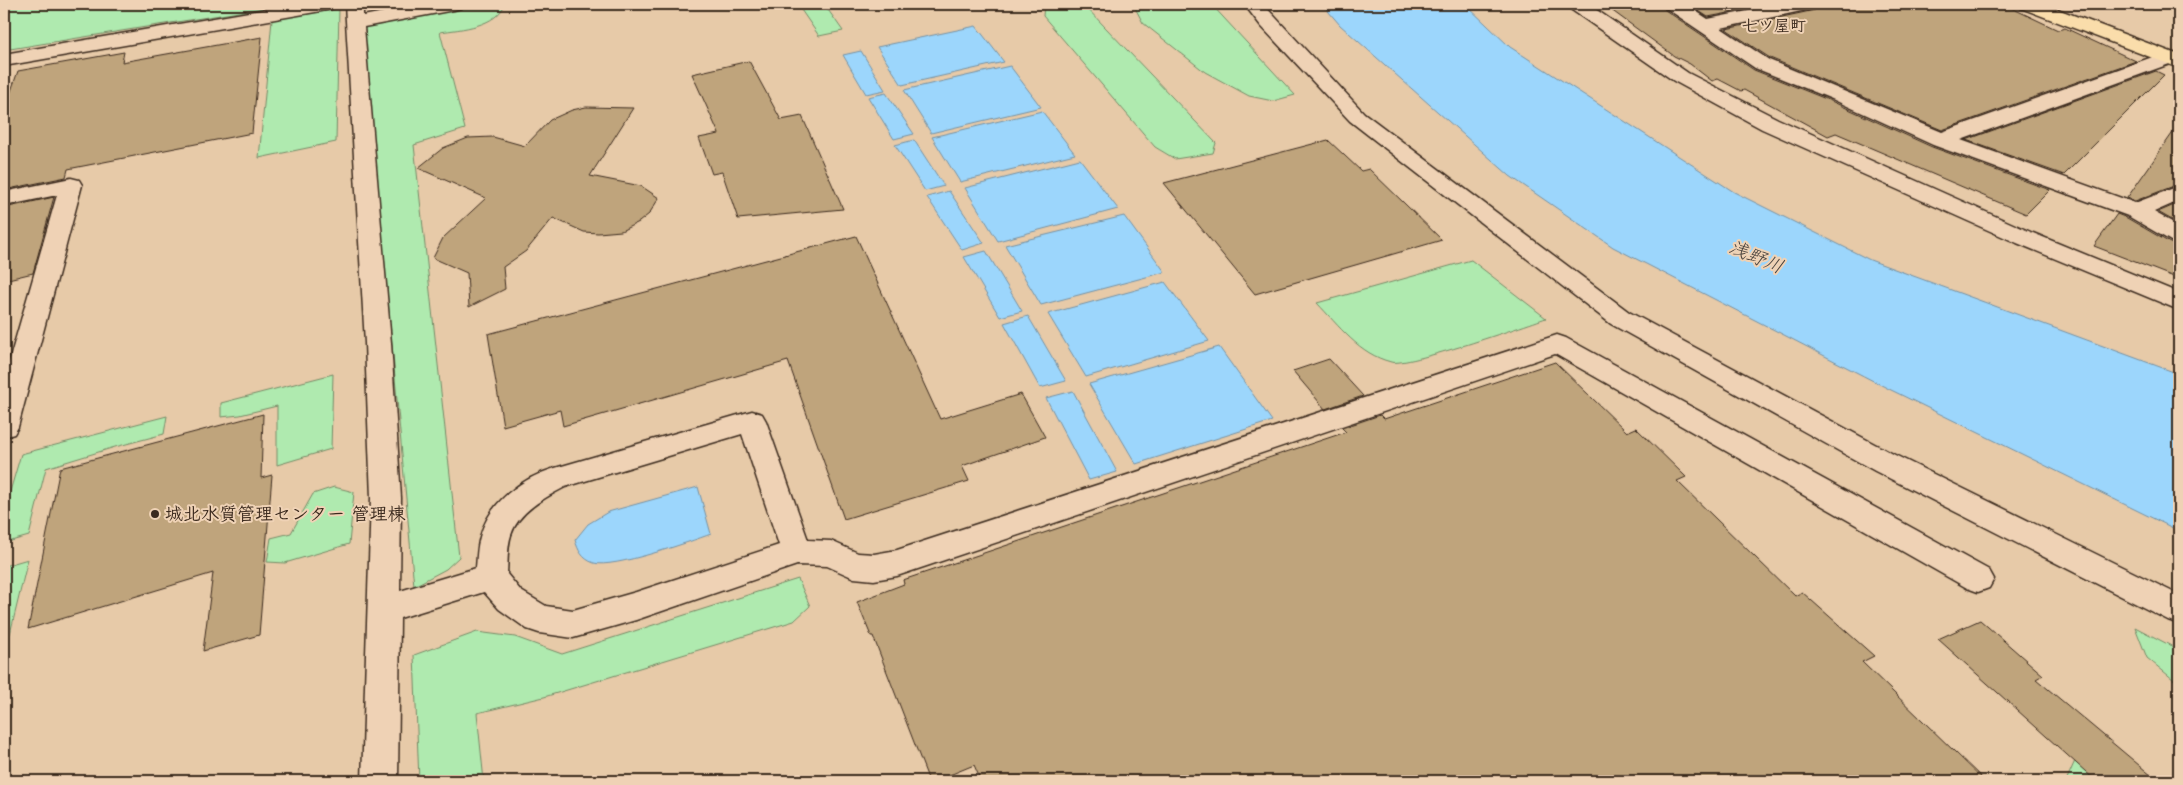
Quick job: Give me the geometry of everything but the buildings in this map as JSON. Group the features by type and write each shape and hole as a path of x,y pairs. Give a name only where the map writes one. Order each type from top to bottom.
{"main road":[{"path":"2028,4 2174,60"}],"street":[{"path":"4,60 327,4"},
{"path":"380,781 386,498 378,343 354,13 454,4"},
{"path":"1253,4 1357,117 1620,318 1884,463 2179,610"},
{"path":"1576,4 1681,77 1770,124 2025,238 2179,302"},
{"path":"1673,4 1762,64 1839,95 1941,140 2136,211 2179,236"},
{"path":"1704,26 1808,4"},
{"path":"1941,140 2174,60"},
{"path":"4,199 71,185 4,428"},
{"path":"2136,211 2179,193"},
{"path":"797,552 752,421 555,479 530,491 509,510 496,534 491,577 510,600 539,619 573,624 636,606 797,552 831,554 860,566 874,567 897,563 1557,344 1978,579"},
{"path":"384,609 491,577"}],"green space":[{"path":"4,4 288,4 4,50"},
{"path":"474,4 505,4 494,18 477,26 440,32 465,129 414,145 459,557 446,569 414,586 363,26"},
{"path":"797,4 824,4 843,31 819,36"},
{"path":"1044,4 1083,4 1216,143 1213,153 1175,159 1155,147 1043,16"},
{"path":"1133,4 1211,4 1295,95 1273,101 1249,96 1205,72 1143,23"},
{"path":"339,8 336,142 259,158 272,20"},
{"path":"1471,260 1546,318 1441,352 1401,362 1391,362 1369,353 1359,346 1317,303"},
{"path":"333,374 331,449 277,465 277,406 240,415 221,417 221,403"},
{"path":"167,416 164,434 46,468 29,536 4,543 4,512 21,454"},
{"path":"334,487 354,492 349,544 285,563 267,562 271,538 291,533 313,494"},
{"path":"28,559 10,634 4,636 4,566"},
{"path":"798,579 810,606 794,621 544,697 477,713 484,781 419,781 414,655 477,632 515,637 562,654"},
{"path":"2135,627 2179,650 2179,684 2147,658"},
{"path":"2083,743 2135,781 2066,781"}],"water":[{"name":"浅野川","path":"1322,4 1465,4 1510,47 1734,192 1870,260 2179,374 2179,531 1887,388 1613,247 1510,176 1340,25"},
{"path":"976,26 1004,62 902,85 877,47"},
{"path":"861,51 885,90 866,94 843,55"},
{"path":"1010,66 1041,107 931,133 904,90"},
{"path":"886,93 914,134 894,139 868,97"},
{"path":"1042,111 1075,154 960,182 932,137"},
{"path":"914,140 944,186 925,191 895,145"},
{"path":"1080,159 1118,209 998,241 965,188"},
{"path":"949,191 984,243 962,250 927,197"},
{"path":"1124,216 1165,272 1041,305 1005,245"},
{"path":"986,251 1022,311 1000,317 964,257"},
{"path":"1165,282 1209,341 1086,377 1048,314"},
{"path":"1028,316 1066,381 1040,388 1004,323"},
{"path":"1219,347 1272,421 1136,464 1089,384"},
{"path":"1073,391 1117,472 1089,480 1046,398"},
{"path":"698,487 711,534 634,559 604,564 594,563 586,559 579,551 575,540 588,524 608,512"}],"place":[{"name":"城北水質管理センター 管理棟","path":"155,514"}],"district":[{"name":"七ツ屋町","path":"1774,26"}]}
